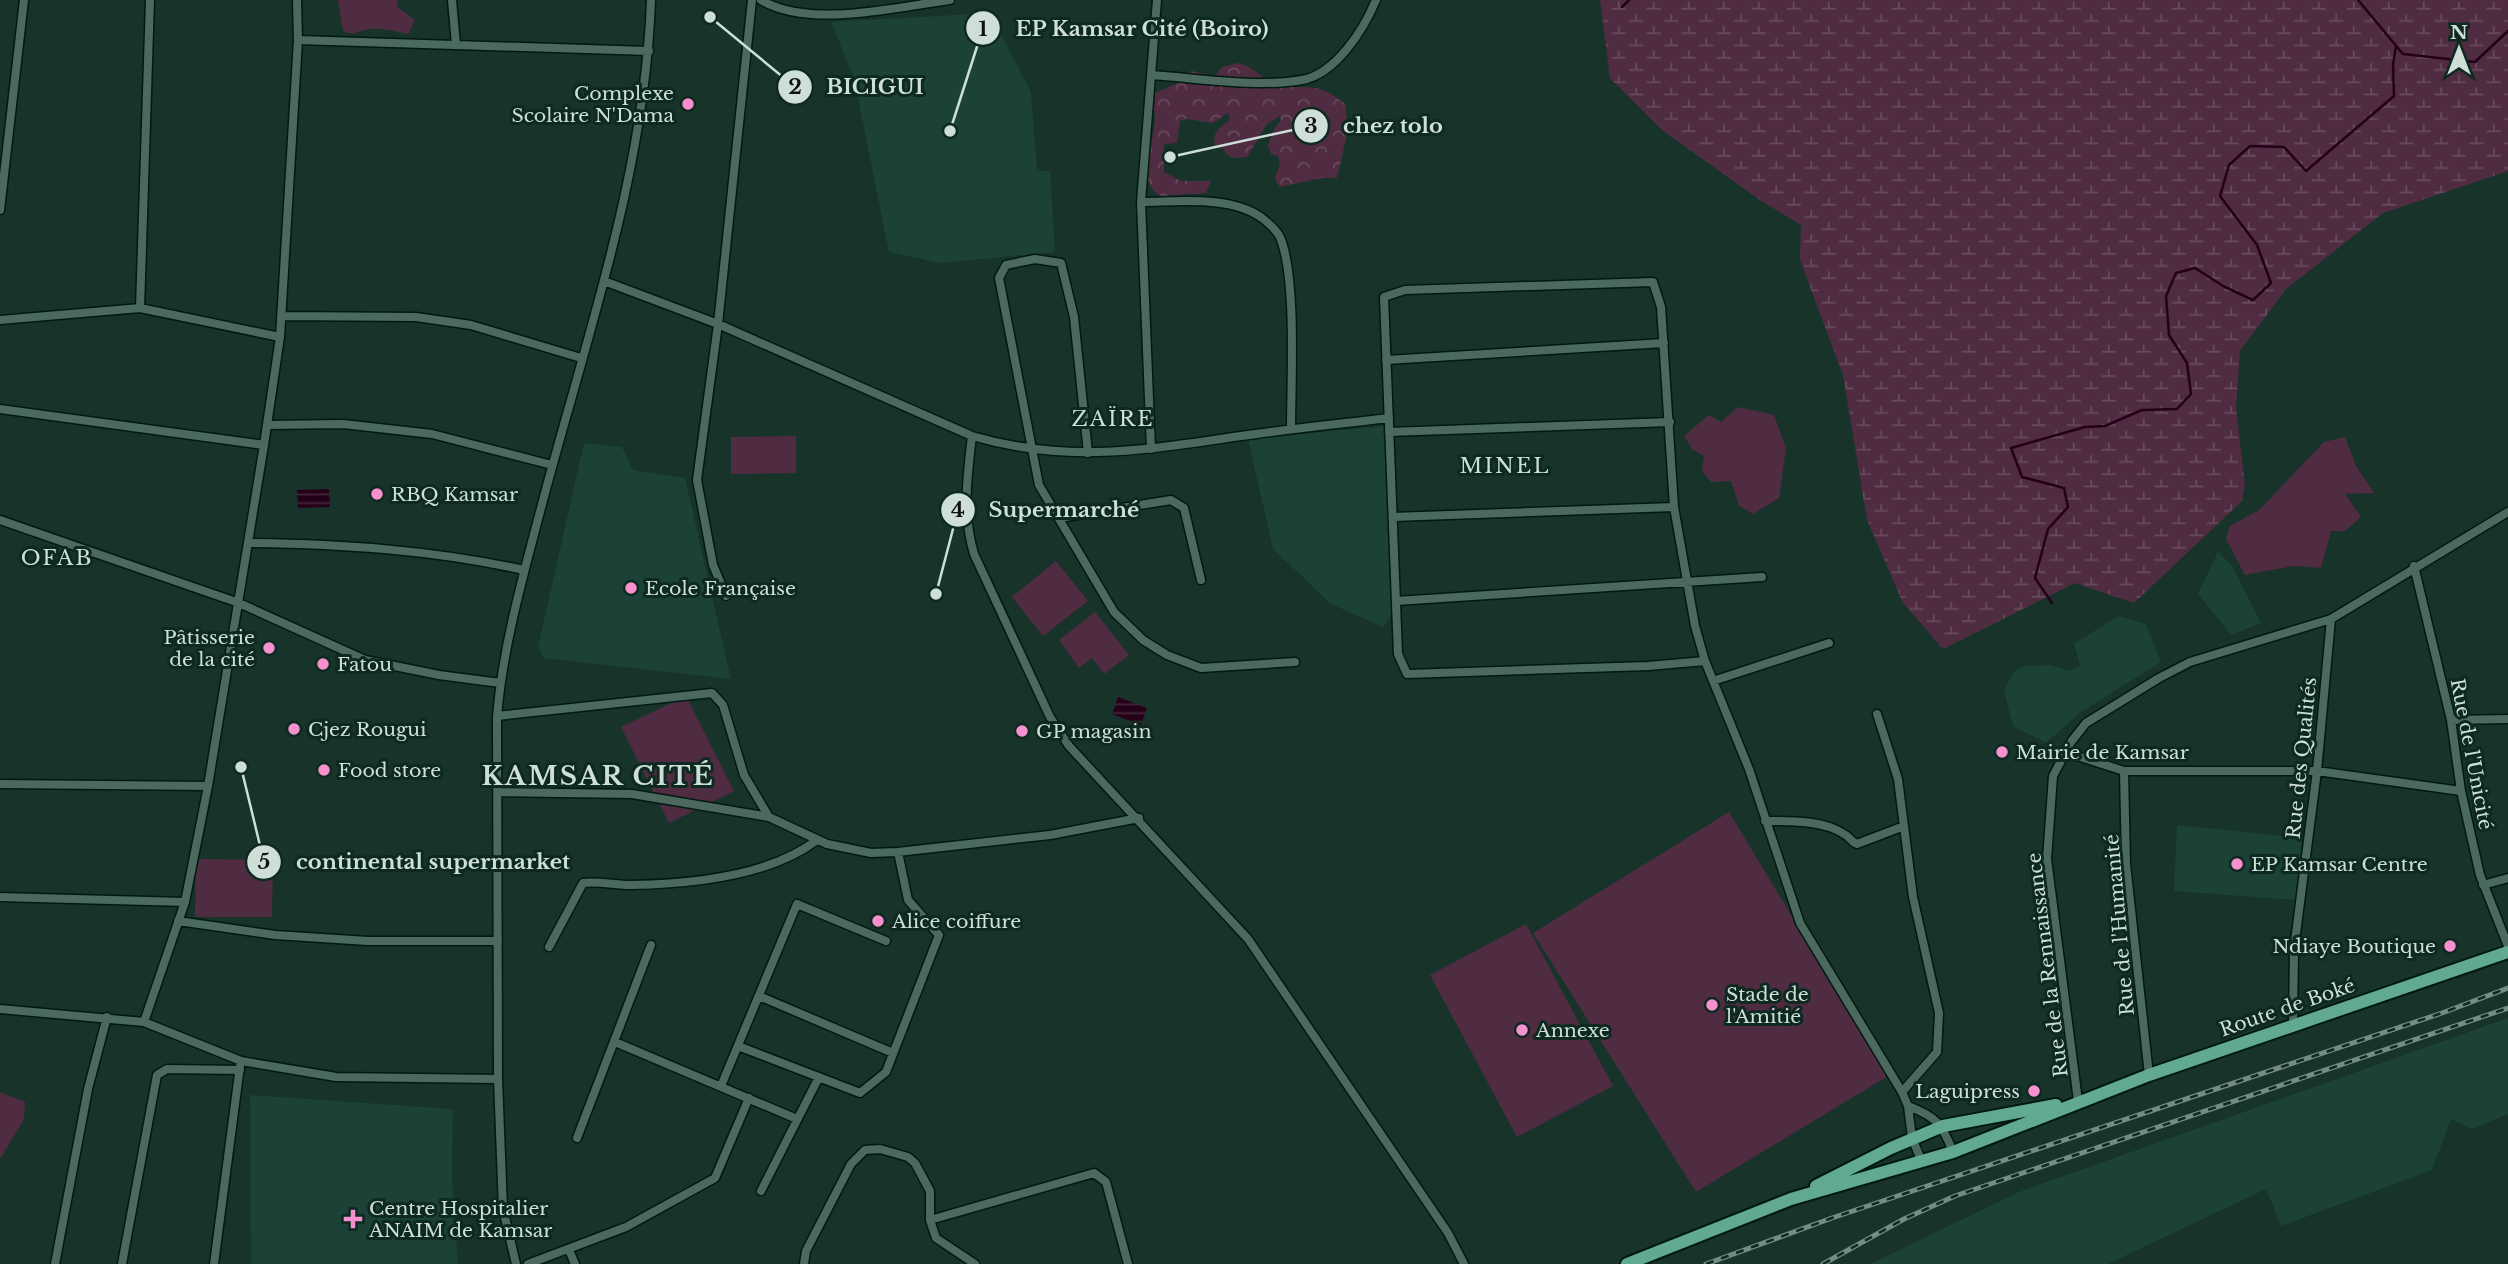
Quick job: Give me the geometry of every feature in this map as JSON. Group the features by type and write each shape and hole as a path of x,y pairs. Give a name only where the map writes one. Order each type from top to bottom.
{"main road":[{"name":"Route de Boké","path":"2078,1101 2508,952"},
{"path":"1627,1264 1791,1199 1912,1138 1943,1126 2078,1101"},
{"path":"1791,1199 1953,1152 2078,1101"}],"street":[{"path":"0,210 4,137 24,0"},
{"path":"140,308 150,0"},
{"path":"144,1022 185,902 208,786 267,425 280,337 298,40 297,0"},
{"path":"452,0 456,45"},
{"path":"516,1264 503,1209 498,1079 497,716 500,683 524,570 604,281 634,153 649,51 651,0"},
{"path":"726,596 713,565 697,480 718,324 752,0"},
{"path":"761,0 771,6 797,12 848,13 950,0"},
{"path":"1151,449 1141,202 1157,0"},
{"path":"1152,75 1255,81 1303,80 1325,70 1344,50 1366,22 1376,0"},
{"path":"298,40 649,51"},
{"path":"1141,202 1207,202 1238,208 1261,217 1279,235 1287,270 1291,429"},
{"path":"1088,453 1074,317 1061,263 1035,259 1006,265 999,278 1039,485 1114,612 1143,640 1167,655 1201,668 1295,662"},
{"path":"604,281 718,324 972,436 1031,450 1088,453 1151,449 1389,418"},
{"path":"1705,660 1648,666 1407,674 1398,654 1384,297 1405,290 1653,282 1661,307 1674,507 1705,660 1749,769 1801,923 1902,1092 1908,1106 1912,1138 1922,1162"},
{"path":"0,320 140,308 280,337"},
{"path":"281,316 416,317 471,325 581,358"},
{"path":"1386,360 1664,343"},
{"path":"0,409 264,445"},
{"path":"1389,432 1670,422"},
{"path":"267,425 343,425 432,434 552,465"},
{"path":"972,436 964,501 967,529 974,554 1050,717 1069,746 1139,818 1269,965 1448,1233 1464,1264"},
{"path":"1059,518 1171,500 1184,508 1201,580"},
{"path":"1393,517 1674,507"},
{"name":"Rue de la Rennaissance","path":"2078,1101 2047,859 2053,776 2065,752 2086,723 2190,662 2330,619 2414,566 2508,512"},
{"path":"0,520 239,603 365,660 439,675 500,683"},
{"path":"248,543 415,550 458,555 524,570"},
{"name":"Rue de l'Unicité","path":"2414,566 2452,720 2460,791 2483,885 2508,946"},
{"path":"1396,601 1762,577"},
{"name":"Rue des Qualités","path":"2293,1025 2294,949 2318,771 2330,619"},
{"path":"1713,681 1829,643"},
{"path":"497,716 702,691 712,693 723,705 744,775 769,817"},
{"path":"1877,714 1898,779 1913,897 1940,1013 1937,1052 1902,1092"},
{"path":"2452,720 2508,719"},
{"path":"2065,752 2124,771 2318,771 2460,791"},
{"name":"Rue de l'Humanité","path":"2124,771 2126,864 2149,1075"},
{"path":"0,784 208,786"},
{"path":"498,792 632,794 769,817 817,840 871,853 1050,835 1139,818"},
{"path":"1765,821 1795,821 1818,825 1844,834 1857,844 1904,826"},
{"path":"549,947 583,883 635,885 719,878 797,856 817,840"},
{"path":"738,1046 860,1093 886,1072 939,935 908,900 898,852"},
{"path":"2483,885 2508,878"},
{"path":"0,897 185,902"},
{"path":"721,1086 797,904 886,941"},
{"path":"178,921 275,935 369,941 498,941"},
{"path":"577,1138 651,945"},
{"path":"759,996 893,1053"},
{"path":"0,1009 144,1022 240,1066"},
{"path":"55,1264 88,1089 107,1017"},
{"path":"615,1042 797,1119"},
{"path":"122,1264 158,1075 167,1069 240,1066 336,1077 498,1079"},
{"path":"214,1264 240,1066"},
{"path":"761,1191 819,1077"},
{"path":"528,1264 569,1250 663,1209 715,1178 749,1098"},
{"path":"1908,1106 1933,1117 1943,1126 1953,1152"},
{"path":"804,1264 806,1251 851,1164 865,1150 895,1152 915,1163 930,1191 930,1220 936,1238 975,1264"},
{"path":"930,1220 1094,1173 1105,1182 1108,1190 1128,1264"},
{"path":"569,1250 575,1264"}],"shaded area":[{"path":"990,13 1031,92 1037,171 1050,171 1055,252 940,263 889,252 854,78 831,22"},
{"path":"1385,426 1401,601 1383,627 1331,604 1273,549 1248,439"},
{"name":"Ecole Française","path":"584,443 622,447 633,470 685,478 731,679 544,658 538,647"},
{"path":"329,489 330,507 298,508 297,490"},
{"path":"2218,552 2231,564 2261,623 2231,635 2198,594"},
{"path":"2118,616 2146,624 2161,662 2081,712 2046,743 2013,726 2004,690 2014,672 2024,666 2050,665 2069,671 2080,665 2074,644"},
{"path":"1118,697 1147,708 1141,725 1112,714"},
{"name":"EP Kamsar Centre","path":"2177,825 2302,838 2295,900 2174,891"},
{"path":"2508,1018 2508,1114 2472,1129 2451,1119 2432,1170 2281,1226 2266,1189 2108,1264 1870,1264 2019,1192"},
{"name":"Centre Hospitalier ANAIM de Kamsar","path":"250,1095 453,1109 452,1174 458,1264 251,1264"}],"green space":[{"path":"338,0 398,0 397,7 415,20 408,34 374,29 353,34 343,31"},
{"path":"1600,0 2508,0 2508,171 2383,213 2286,289 2240,351 2236,408 2245,485 2242,501 2134,603 2075,583 1943,649 1903,603 1867,520 1843,375 1800,260 1801,225 1760,200 1662,130 1610,78"},
{"path":"1238,63 1272,82 1326,91 1345,104 1348,130 1337,178 1322,178 1280,187 1275,179 1280,163 1278,156 1271,154 1268,146 1273,131 1281,120 1280,116 1267,124 1247,157 1233,158 1226,154 1223,148 1215,147 1214,142 1217,131 1230,120 1228,113 1213,123 1186,119 1180,121 1177,143 1164,144 1164,172 1181,181 1211,181 1206,193 1161,196 1153,191 1148,173 1155,121 1153,94 1183,81 1184,74 1191,71 1215,76 1222,67"},
{"path":"1738,407 1774,415 1786,448 1779,498 1753,514 1739,506 1731,481 1711,482 1702,471 1704,456 1692,449 1684,436 1709,415 1721,422"},
{"path":"796,436 796,473 731,474 731,437"},
{"path":"2345,437 2356,466 2374,493 2345,494 2361,517 2345,531 2331,531 2321,568 2293,566 2245,575 2226,539 2230,526 2259,510 2324,442"},
{"path":"1056,561 1088,601 1043,636 1012,597"},
{"path":"1095,612 1129,655 1104,674 1092,658 1079,668 1059,640"},
{"path":"686,696 734,791 669,823 621,727"},
{"name":"Stade de l'Amitié","path":"1729,812 1888,1076 1696,1192 1533,933"},
{"path":"196,859 273,860 272,917 195,917"},
{"name":"Annexe","path":"1526,924 1613,1086 1517,1137 1430,975"},
{"path":"0,1092 25,1102 24,1119 0,1159"}],"waterway":[{"path":"1622,7 1629,0"},
{"path":"2358,0 2403,54 2475,62 2508,31"},
{"path":"2052,603 2035,578 2048,529 2068,507 2064,488 2022,477 2011,448 2085,427 2105,426 2142,410 2177,409 2191,394 2187,363 2169,335 2166,296 2176,273 2195,268 2223,286 2253,300 2271,283 2257,245 2220,196 2229,165 2250,146 2284,147 2306,171 2394,96 2393,65 2396,46"}],"railway":[{"path":"1706,1264 1832,1218 2442,1013 2508,988"},
{"path":"1823,1264 1904,1219 1955,1196 2508,1008"}],"place":[{"name":"BICIGUI","path":"710,17"},
{"name":"Complexe Scolaire N'Dama","path":"688,104"},
{"name":"EP Kamsar Cité (Boiro)","path":"950,131"},
{"name":"chez tolo","path":"1170,157"},
{"name":"RBQ Kamsar","path":"377,494"},
{"name":"Ecole Française","path":"631,588"},
{"name":"Supermarché","path":"936,594"},
{"name":"Pâtisserie de la cité","path":"269,648"},
{"name":"Fatou","path":"323,664"},
{"name":"Cjez Rougui","path":"294,729"},
{"name":"GP magasin","path":"1022,731"},
{"name":"Mairie de Kamsar","path":"2002,752"},
{"name":"continental supermarket","path":"241,767"},
{"name":"Food store","path":"324,770"},
{"name":"EP Kamsar Centre","path":"2237,864"},
{"name":"Alice coiffure","path":"878,921"},
{"name":"Ndiaye Boutique","path":"2450,946"},
{"name":"Stade de l'Amitié","path":"1712,1005"},
{"name":"Annexe","path":"1522,1030"},
{"name":"Laguipress","path":"2034,1091"},
{"name":"Centre Hospitalier ANAIM de Kamsar","path":"353,1219"}],"district":[{"name":"ZAÏRE","path":"1113,419"},
{"name":"MINEL","path":"1505,466"},
{"name":"OFAB","path":"57,558"},
{"name":"KAMSAR CITÉ","path":"598,776"}]}
